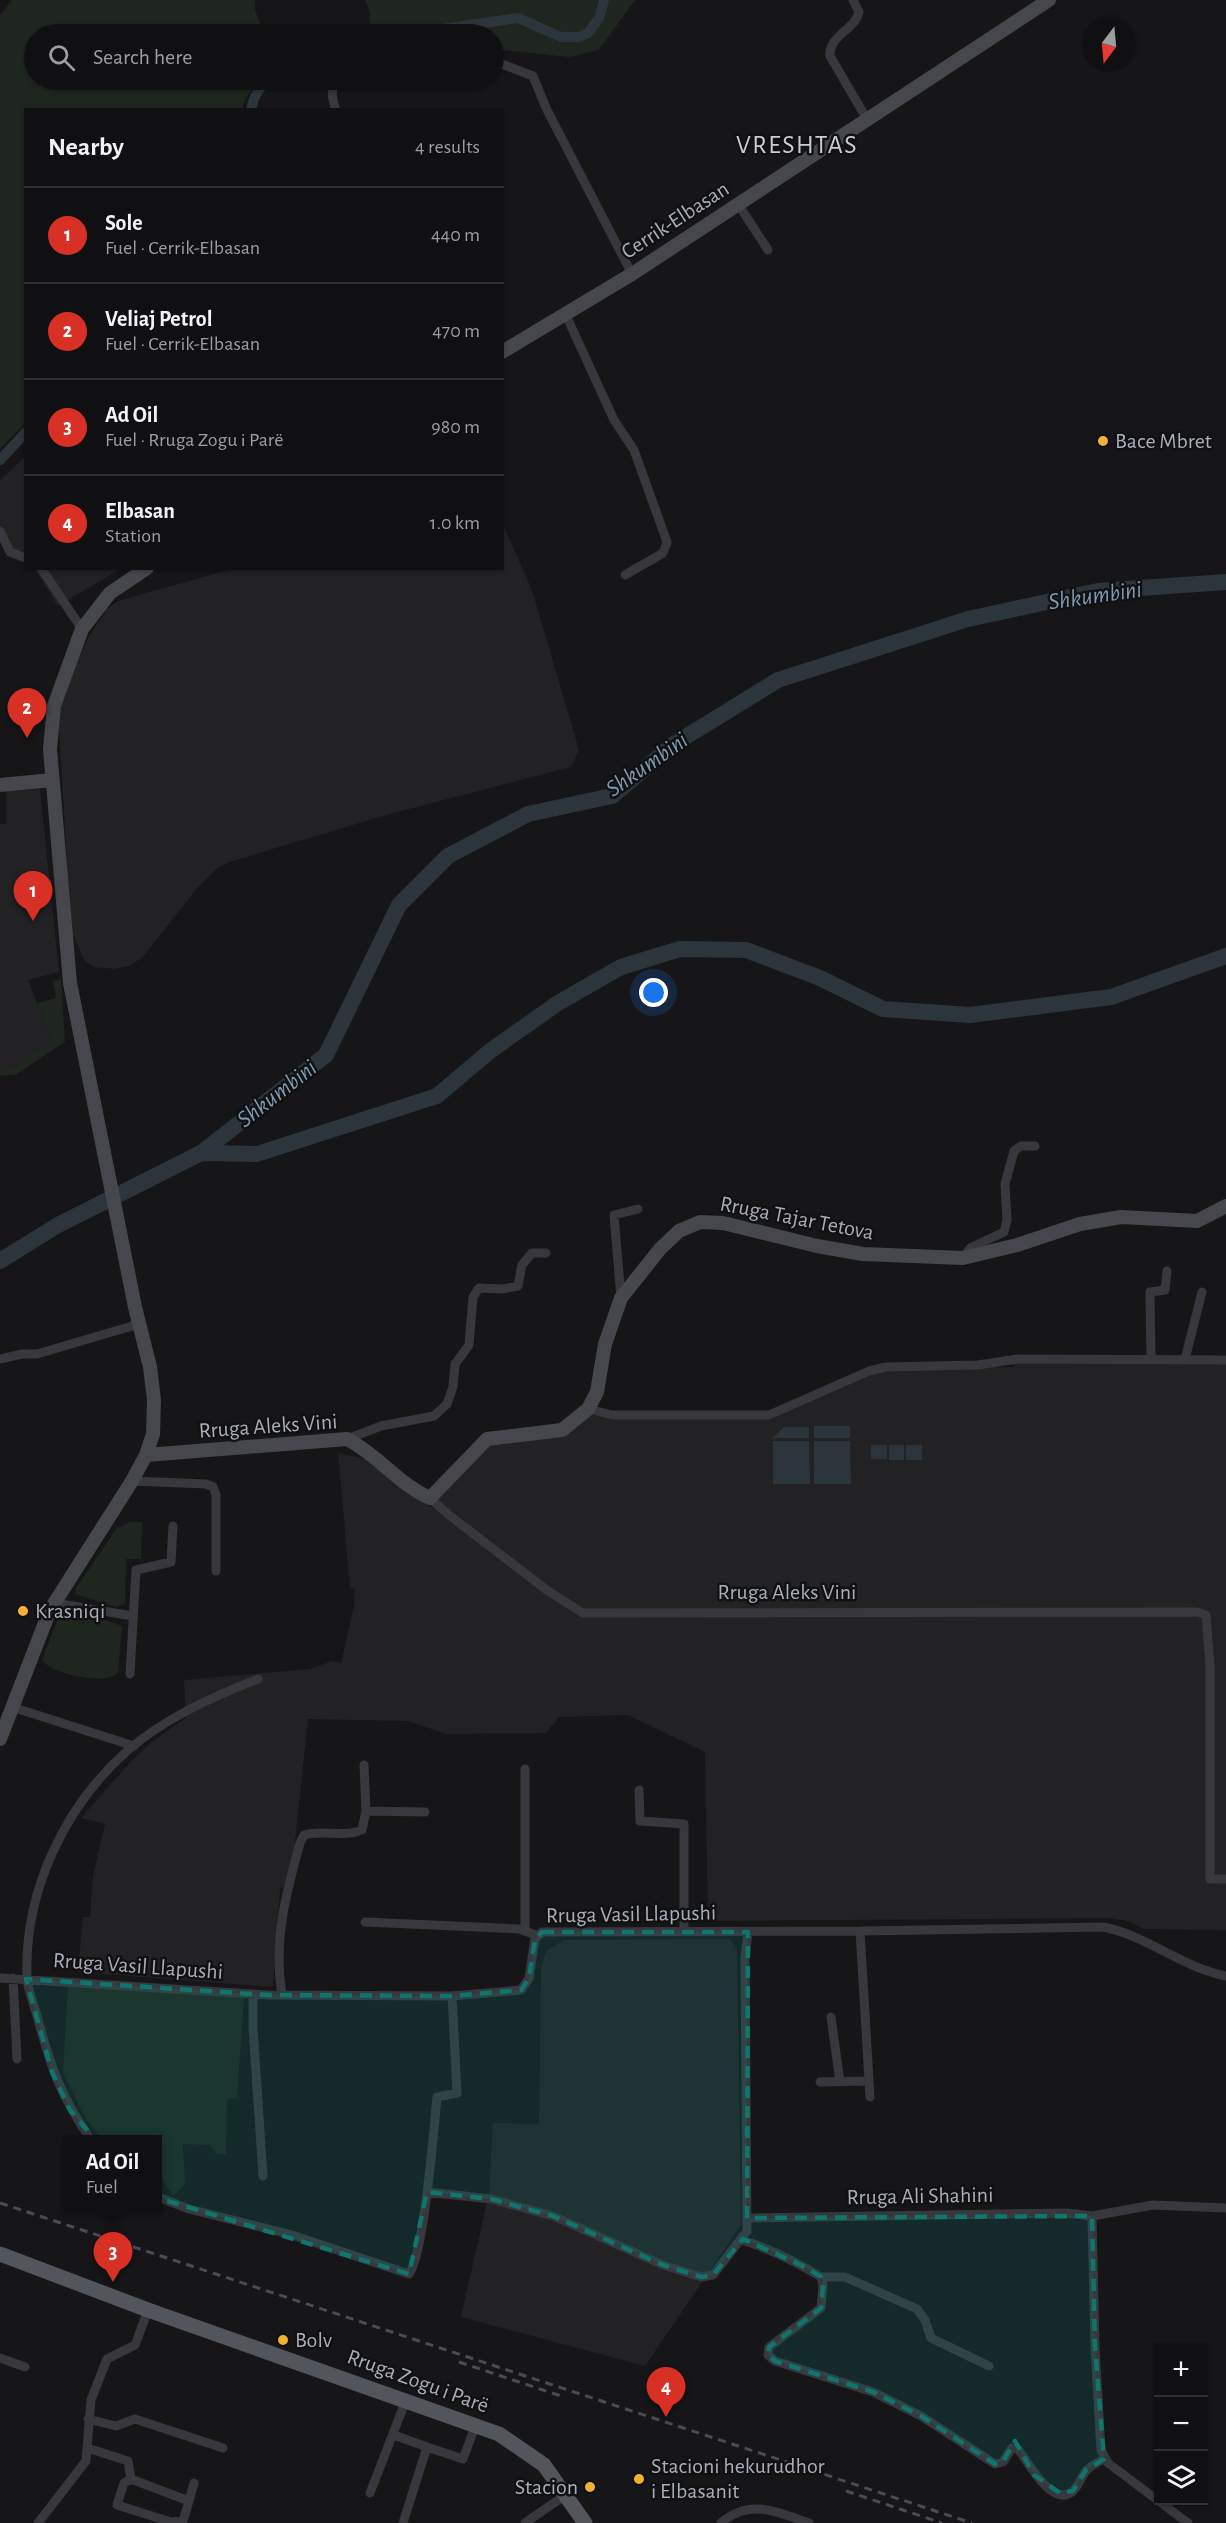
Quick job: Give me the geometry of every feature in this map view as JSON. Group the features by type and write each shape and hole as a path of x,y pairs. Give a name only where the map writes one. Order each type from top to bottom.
{"main road":[{"name":"Cerrik-Elbasan","path":"504,351 632,274 1049,0"},
{"path":"0,1740 54,1603 132,1480 146,1455 153,1434 154,1400 150,1366 135,1307 70,983 50,749 54,706 64,672 82,629 110,593 144,570"},
{"path":"0,785 52,780"},
{"name":"Rruga Tajar Tetova","path":"588,1409 597,1392 604,1344 621,1298 660,1249 679,1231 700,1222 723,1223 817,1246 863,1254 963,1258 1017,1245 1080,1224 1121,1217 1197,1221 1226,1206"},
{"path":"430,1498 487,1439 562,1430 588,1409"},
{"name":"Rruga Aleks Vini","path":"146,1455 347,1439 359,1445 416,1492 430,1498"},
{"name":"Rruga Zogu i Parë","path":"0,2254 148,2310 500,2434 544,2464 564,2496 585,2523"}],"street":[{"path":"852,0 859,12 857,20 833,43 830,56 868,121"},
{"path":"504,65 533,76 551,118 632,274"},
{"path":"332,90 331,97 335,108"},
{"path":"738,204 768,250"},
{"path":"565,313 615,420 634,450 667,542 663,553 625,575"},
{"path":"0,531 10,552 24,557"},
{"path":"42,570 82,629"},
{"path":"963,1258 970,1248 1004,1232 1007,1220 1005,1184 1014,1151 1022,1146 1035,1146"},
{"path":"621,1298 615,1215 638,1209"},
{"path":"347,1439 381,1426 434,1416 447,1404 453,1387 455,1364 469,1345 473,1297 479,1288 503,1289 518,1286 522,1265 532,1253 546,1253"},
{"path":"1151,1360 1150,1292 1164,1290 1167,1271"},
{"path":"1185,1359 1202,1292"},
{"path":"0,1359 22,1354 37,1354 139,1324"},
{"path":"588,1409 612,1415 769,1415 877,1368 978,1365 1018,1359 1226,1360"},
{"path":"132,1480 206,1484 213,1487 216,1495 216,1571"},
{"name":"Rruga Aleks Vini","path":"430,1498 548,1591 584,1613 1197,1612 1206,1615 1210,1666 1210,1879 1226,1879"},
{"path":"130,1674 136,1570 171,1562 173,1526"},
{"path":"54,1603 133,1616"},
{"path":"89,2135 70,2110 52,2072 26,1978 30,1930 38,1887 55,1846 91,1790 134,1746 188,1709 258,1679"},
{"path":"12,1707 134,1746"},
{"path":"282,1994 280,1937 284,1899 300,1843 304,1835 312,1833 354,1833 362,1830 366,1811 364,1764"},
{"path":"525,1769 525,1931"},
{"path":"639,1790 640,1821 684,1824 684,1931"},
{"path":"366,1811 425,1812"},
{"path":"365,1922 525,1931 536,1935"},
{"name":"Rruga Vasil Llapushi","path":"0,1978 253,1994 452,1996 520,1990 529,1978 536,1935 552,1931 748,1932 1103,1927 1124,1933 1193,1966 1226,1976"},
{"path":"860,1931 870,2097"},
{"path":"427,2192 491,2199 553,2216 663,2265 701,2277 713,2275 747,2231 745,1957 748,1932"},
{"path":"14,1978 17,2059"},
{"path":"253,1994 253,2028 263,2176"},
{"path":"162,2199 189,2209 291,2235 409,2274 418,2244 427,2192 437,2097 457,2093 452,1996"},
{"path":"831,2017 840,2082"},
{"path":"820,2082 868,2080"},
{"name":"Rruga Ali Shahini","path":"747,2218 1067,2213 1092,2216 1153,2205 1226,2208"},
{"path":"1092,2216 1095,2347 1100,2444 1104,2459 1188,2523"},
{"path":"742,2240 771,2249 821,2277 845,2277 917,2309 925,2320 931,2338 988,2366"},
{"path":"821,2277 823,2285 821,2308 770,2347 768,2355 775,2361 873,2392 930,2422 995,2464 1004,2462 1012,2448 1017,2448 1034,2475 1060,2493 1068,2494 1073,2491 1086,2470 1104,2459"},
{"path":"38,2523 71,2479 79,2473 86,2461 88,2419 96,2381 106,2359 135,2345 148,2310"},
{"path":"0,2358 25,2367"},
{"path":"370,2493 406,2400"},
{"path":"88,2419 116,2426 135,2419 223,2448"},
{"path":"394,2435 463,2459 476,2424"},
{"path":"403,2523 427,2447"},
{"path":"87,2448 128,2461 131,2479"},
{"path":"131,2479 124,2483 117,2505 171,2522 183,2521 194,2483"},
{"path":"131,2479 189,2501"},
{"path":"525,2523 564,2496"},
{"path":"721,2523 733,2513 756,2507 809,2523"}],"highlighted area":[{"path":"542,1932 748,1932 747,2218 1092,2216 1095,2347 1104,2459 1086,2470 1073,2491 1060,2493 1034,2475 1015,2441 1003,2462 995,2464 921,2416 873,2392 775,2361 768,2355 769,2347 821,2308 823,2285 821,2277 807,2268 743,2239 713,2275 701,2277 663,2265 553,2216 491,2199 427,2192 409,2274 161,2199 126,2176 70,2110 52,2072 26,1979 268,1995 452,1996 521,1990 529,1978 535,1939"}],"shaded area":[{"path":"12,0 255,0 255,10 261,24 24,24 24,90 252,90 245,99 242,108 24,108 24,424 0,449 0,16"},
{"path":"362,0 635,0 599,50 569,57 504,50 504,24 370,24 370,13 366,1"},
{"path":"24,458 24,560 0,534 0,480"},
{"path":"504,527 532,590 579,750 571,767 386,815 229,862 216,869 197,888 142,958 128,966 114,969 94,967 85,961 71,930 59,728 60,711 88,638 107,609 118,601 228,570 504,570"},
{"path":"36,570 118,570 58,606"},
{"path":"40,789 59,972 28,980 51,1039 10,1069 0,1069 0,824 6,824 6,791"},
{"path":"61,979 65,1042 17,1074 0,1076 0,1069 10,1069 51,1039 37,1003 56,998 53,981"},
{"path":"1014,1361 1226,1364 1226,1930 1144,1929 1128,1921 1108,1918 708,1921 705,1752 628,1715 559,1717 546,1733 446,1734 408,1721 308,1719 294,1852 284,1888 280,1888 273,1987 78,1972 83,1917 90,1917 93,1876 105,1824 81,1818 132,1760 154,1740 186,1718 184,1680 310,1669 332,1661 341,1663 354,1606 355,1589 350,1588 338,1453 365,1459 430,1507 489,1440 560,1437 585,1415 767,1416 875,1369 1013,1367"},
{"path":"814,1426 850,1426 850,1438 814,1438"},
{"path":"784,1427 809,1427 809,1438 773,1438"},
{"path":"773,1441 809,1441 810,1484 773,1484"},
{"path":"814,1441 850,1441 851,1484 814,1484"},
{"path":"871,1445 887,1445 887,1459 871,1459"},
{"path":"889,1445 904,1445 904,1460 889,1460"},
{"path":"906,1445 922,1445 922,1460 906,1460"},
{"path":"130,1522 142,1522 141,1559 126,1559 125,1604 116,1607 75,1594 76,1588 117,1528"},
{"path":"89,1614 122,1626 118,1672 112,1676 80,1677 56,1670 42,1660 58,1618"},
{"path":"730,1939 737,1950 741,2225 645,2366 461,2317 489,2193 493,2123 539,2124 541,1970 546,1951 564,1940"},
{"path":"68,1985 244,1998 237,2098 227,2099 226,2154 216,2154 210,2145 183,2144 185,2184 173,2196 162,2179 162,2135 99,2135 86,2119 63,2073"}],"waterway":[{"path":"477,24 518,18 561,37 579,37 588,33 599,18 604,0"},
{"path":"252,108 260,90"},
{"path":"0,460 24,434"},
{"name":"Shkumbini","path":"0,1261 58,1225 201,1153 326,1055 399,905 448,856 528,814 612,796 674,744 778,680 968,619 1098,591 1226,582"},
{"name":"Shkumbini","path":"201,1153 257,1154 437,1096 490,1051 558,1003 621,967 680,949 746,950 820,978 883,1009 970,1015 1111,997 1226,956"}],"railway":[{"path":"0,2203 972,2523"},
{"path":"459,2362 564,2397"},
{"path":"846,2491 942,2523"}],"place":[{"name":"Bace Mbret","path":"1103,441"},
{"name":"Veliaj Petrol","path":"27,738"},
{"name":"Sole","path":"33,921"},
{"name":"Krasniqi","path":"23,1611"},
{"name":"Ad Oil","path":"113,2282"},
{"name":"Bolv","path":"283,2340"},
{"name":"Elbasan","path":"666,2417"},
{"name":"Stacioni hekurudhor i Elbasanit","path":"639,2479"},
{"name":"Stacion","path":"590,2487"}],"district":[{"name":"VRESHTAS","path":"797,145"}]}
